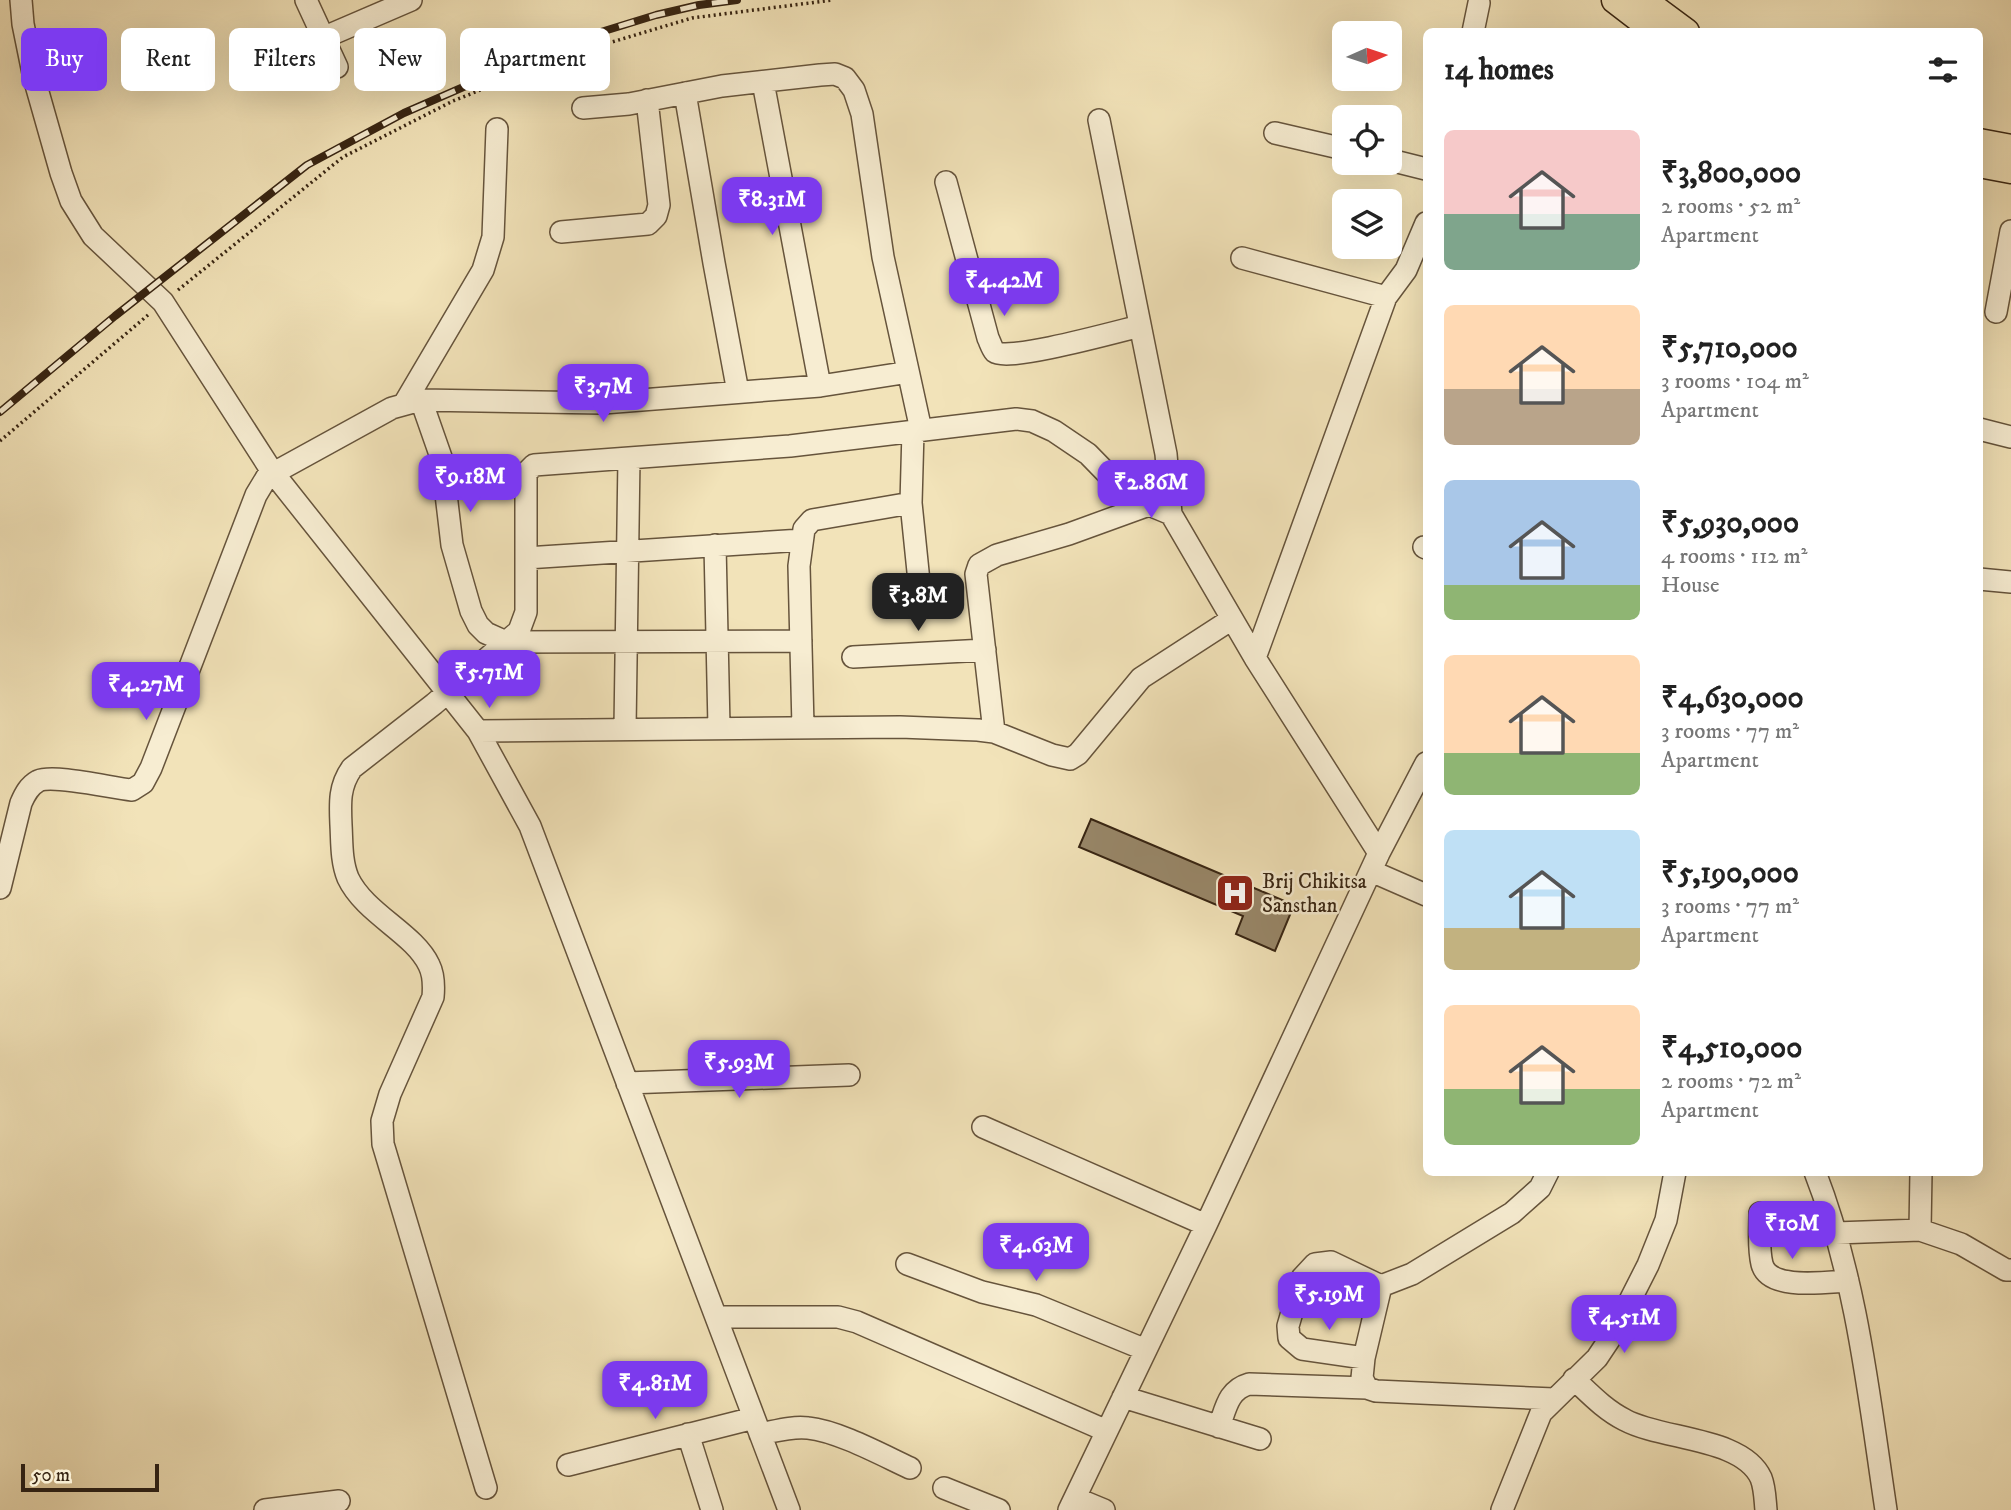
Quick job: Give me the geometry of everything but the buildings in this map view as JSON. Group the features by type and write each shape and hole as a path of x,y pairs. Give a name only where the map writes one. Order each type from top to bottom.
{"main road":[{"path":"1615,0 1650,28"},
{"path":"1643,0 1681,28"},
{"path":"1983,143 2011,148"},
{"path":"1983,165 2011,170"}],"street":[{"path":"21,0 34,78 71,201 93,236 163,302 273,472 478,731 530,826 789,1510"},
{"path":"306,0 320,28"},
{"path":"340,31 411,0"},
{"path":"1474,28 1479,3"},
{"path":"583,108 763,82 835,74 845,78 853,90 862,114 883,257 909,375 917,430 911,503 921,601"},
{"path":"763,82 820,386"},
{"path":"685,93 738,392"},
{"path":"561,232 648,223 656,216 659,205 647,100"},
{"path":"1098,120 1166,454 1171,514 1375,862 1423,893"},
{"path":"412,402 484,270 493,237 497,129"},
{"path":"1275,133 1332,146"},
{"path":"1402,163 1423,168"},
{"path":"946,182 988,338 994,351 999,354 1022,354 1140,326"},
{"path":"1255,658 1386,297 1406,270 1423,230"},
{"path":"1996,312 2011,231"},
{"path":"1242,258 1386,297"},
{"path":"0,888 21,803 27,790 38,781 55,779 132,790 143,783 256,495 273,472 381,414 412,402 603,403 820,386 896,373 909,375"},
{"path":"412,402 442,460 452,545 471,611 478,625 486,633 506,642 801,641"},
{"path":"486,1488 383,1144 382,1121 387,1103 433,996 434,980 429,964 419,951 362,900 348,878 342,857 340,798 343,780 352,768 519,631 526,612 526,474 534,465 790,446 1016,419 1032,421 1054,431 1088,454 1130,497 1171,514"},
{"path":"1983,430 2011,437"},
{"path":"625,727 629,458"},
{"path":"803,727 799,566 804,529 812,520 911,503"},
{"path":"994,732 976,574 979,565 985,560 1149,505"},
{"path":"526,558 802,540"},
{"path":"715,545 719,727"},
{"path":"1983,579 2011,582"},
{"path":"478,731 625,727 913,727 994,732 1052,755 1070,759 1078,754 1141,678 1232,619"},
{"path":"853,657 985,650"},
{"path":"1104,1510 1072,1504 1206,1225 1375,862 1423,769"},
{"path":"628,1083 849,1075"},
{"path":"983,1127 1206,1225"},
{"path":"1364,1358 1302,1349 1289,1338 1288,1326 1302,1278 1315,1264 1331,1262 1381,1286 1412,1273 1512,1213 1540,1188 1546,1176"},
{"path":"1502,1510 1541,1413 1597,1357 1613,1334 1648,1265 1666,1220 1674,1176"},
{"path":"1817,1176 1830,1211 1854,1302 1886,1510"},
{"path":"1920,1230 1921,1176"},
{"path":"1760,1213 1761,1262 1765,1273 1784,1282 1848,1281"},
{"path":"1836,1233 1920,1230 1961,1244 2006,1270 2011,1270"},
{"path":"907,1264 982,1293 1036,1305 1146,1350"},
{"path":"1367,1388 1362,1378 1364,1358 1381,1286"},
{"path":"717,1317 838,1317 857,1322 1107,1431"},
{"path":"1574,1379 1605,1408 1626,1421 1655,1432 1722,1447 1747,1460 1761,1478 1766,1510"},
{"path":"1219,1427 1230,1395 1238,1387 1249,1384 1554,1399"},
{"path":"1123,1397 1261,1439"},
{"path":"568,1465 688,1434 757,1426 811,1428 828,1432 910,1468"},
{"path":"688,1434 712,1510"},
{"path":"944,1488 999,1510"},
{"path":"265,1510 339,1501"}],"path":[{"path":"0,441 163,302 343,157 453,100 562,57 692,18 833,0"}],"railway":[{"path":"0,412 115,316 307,165 404,113 562,44 656,15 737,0"}],"place":[{"name":"Brij Chikitsa Sansthan","path":"1235,893"}]}
